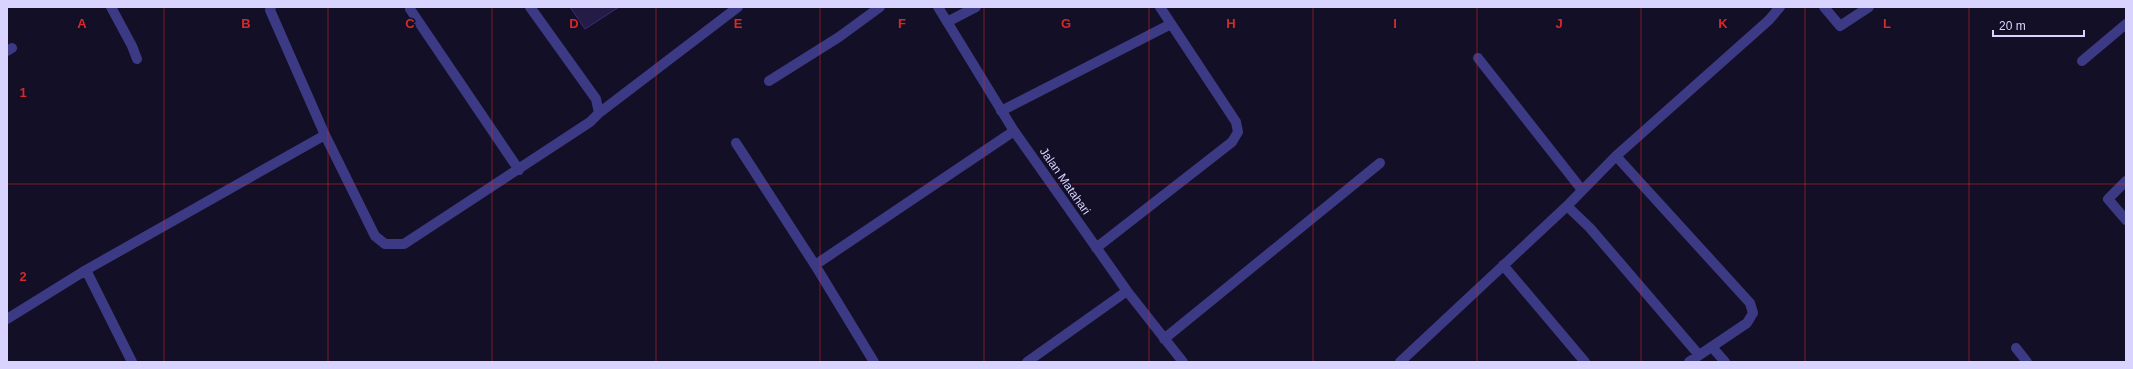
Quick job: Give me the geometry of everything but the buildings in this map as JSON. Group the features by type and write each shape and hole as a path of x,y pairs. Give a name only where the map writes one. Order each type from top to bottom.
{"street":[{"path":"111,7 132,46 137,59"},
{"path":"271,7 270,10 325,135 375,236 385,244 404,244 519,170 590,122 598,113 738,7"},
{"path":"530,7 596,99 598,113"},
{"path":"769,82 880,7"},
{"name":"Jalan Matahari","path":"938,7 1014,131 1127,291 1183,362"},
{"path":"948,22 976,7"},
{"path":"1096,248 1232,142 1238,132 1236,122 1160,7"},
{"path":"1400,362 1503,264 1567,206 1616,156 1769,20 1780,7"},
{"path":"1824,7 1840,26 1869,7"},
{"path":"410,9 519,170"},
{"path":"1001,111 1171,24"},
{"path":"2082,61 2126,24"},
{"path":"1478,58 1582,190"},
{"path":"815,265 1014,131"},
{"path":"7,319 86,270 325,135"},
{"path":"736,143 815,265 874,362"},
{"path":"1616,156 1750,303 1753,313 1747,323 1689,362"},
{"path":"1164,339 1380,163"},
{"path":"2126,181 2108,199 2126,220"},
{"path":"1567,206 1590,228 1699,356"},
{"path":"1503,264 1585,362"},
{"path":"86,270 132,362"},
{"path":"1027,362 1127,291"},
{"path":"1712,346 1725,362"},
{"path":"2016,348 2027,362"}]}
